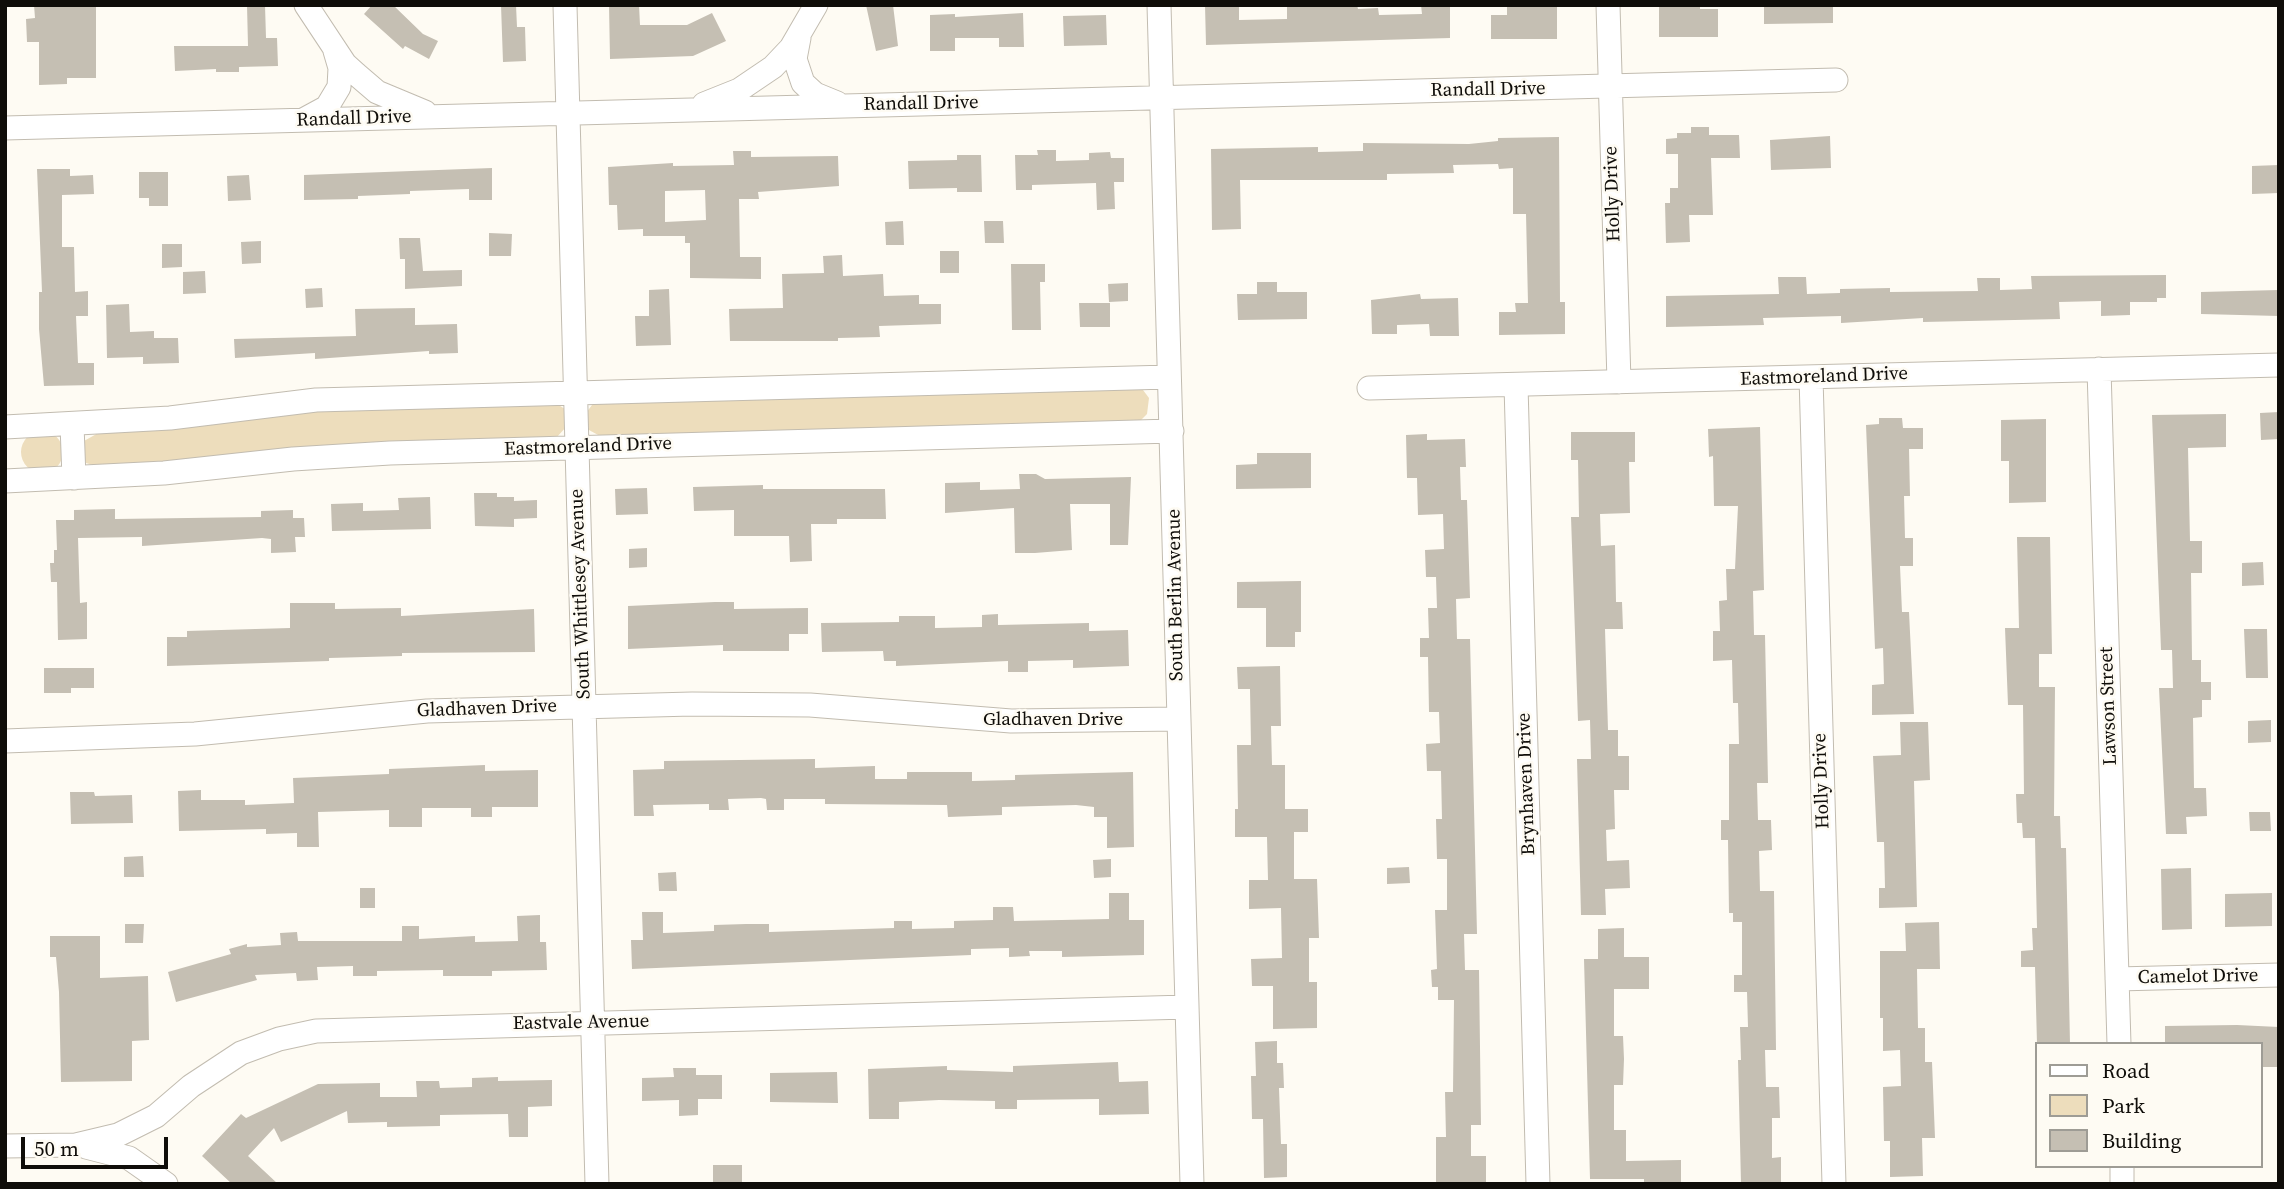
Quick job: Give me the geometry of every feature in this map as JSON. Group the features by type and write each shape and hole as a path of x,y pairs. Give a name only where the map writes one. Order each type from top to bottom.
{"street":[{"path":"306,5 345,64 377,92 407,106 444,117"},
{"name":"South Whittlesey Avenue","path":"565,5 597,1184"},
{"path":"680,110 720,99 750,84 783,58 816,5"},
{"name":"South Berlin Avenue","path":"1158,5 1192,1184"},
{"name":"Holly Drive","path":"1608,5 1619,382"},
{"path":"801,31 795,59 803,83 815,94 846,106"},
{"path":"300,121 327,107 339,87 339,57 334,48"},
{"name":"Randall Drive","path":"5,128 1836,80"},
{"name":"Eastmoreland Drive","path":"1369,388 2279,365"},
{"name":"Lawson Street","path":"2099,369 2119,1042"},
{"path":"5,427 170,418 316,400 1169,377"},
{"name":"Holly Drive","path":"1811,377 1834,1184"},
{"name":"Brynhaven Drive","path":"1516,385 1538,1184"},
{"path":"72,425 74,478"},
{"name":"Eastmoreland Drive","path":"5,481 164,474 341,456 577,446 1172,431"},
{"name":"Gladhaven Drive","path":"5,741 177,735 411,712 584,706 797,705 1032,722 1179,719"},
{"name":"Camelot Drive","path":"2117,979 2279,975"},
{"name":"Eastvale Avenue","path":"5,1146 76,1145 118,1135 156,1116 224,1063 260,1045 297,1034 333,1029 1187,1007"},
{"path":"76,1145 129,1158 166,1184"}],"green space":[{"path":"1132,386 1143,390 1149,398 1147,414 1140,421 600,436 589,430 586,413 595,401"},
{"path":"552,401 565,409 567,426 556,438 106,469 86,463 82,452 84,441 100,432 296,412"},
{"path":"42,431 57,437 63,452 57,467 42,473 27,467 21,452 27,437"}],"building":[{"path":"34,5 96,5 96,78 67,78 67,84 39,85 39,42 27,42 26,19 35,18"},
{"path":"247,5 265,5 266,38 277,38 278,66 239,67 239,72 216,72 216,69 175,71 174,46 248,46"},
{"path":"372,5 393,5 423,34 438,41 429,59 405,46 403,49 364,14"},
{"path":"501,5 516,5 517,27 525,27 526,61 503,62"},
{"path":"609,5 639,5 640,25 687,25 712,13 726,41 693,56 610,59"},
{"path":"866,5 893,5 898,46 876,51"},
{"path":"1205,5 1239,5 1239,20 1287,19 1287,5 1357,5 1358,9 1378,8 1379,15 1422,14 1421,5 1450,5 1450,38 1206,45"},
{"path":"1659,5 1700,5 1700,9 1718,9 1718,37 1659,37"},
{"path":"1764,5 1833,5 1833,23 1764,24"},
{"path":"1557,6 1557,39 1491,39 1491,15 1507,15 1507,7"},
{"path":"1023,13 1024,47 999,47 999,38 955,38 955,51 930,51 930,15 955,14 955,17"},
{"path":"1106,15 1107,45 1064,46 1063,16"},
{"path":"1691,127 1709,127 1709,135 1739,135 1740,158 1711,158 1713,215 1689,215 1690,242 1666,243 1665,203 1670,203 1670,188 1678,188 1678,154 1666,154 1666,139 1677,138 1677,133 1691,133"},
{"path":"1830,136 1831,168 1771,170 1770,140"},
{"path":"1559,137 1560,302 1565,302 1565,334 1499,335 1499,312 1516,312 1515,303 1528,303 1526,214 1513,214 1513,168 1499,169 1498,164 1453,165 1454,173 1387,174 1387,180 1240,180 1241,229 1212,230 1211,149 1318,147 1318,152 1363,151 1363,143 1469,144 1498,141 1498,138"},
{"path":"1037,150 1056,150 1056,161 1089,160 1089,153 1110,152 1111,158 1124,158 1124,182 1114,182 1115,209 1097,210 1096,183 1032,185 1032,190 1016,190 1015,155 1038,155"},
{"path":"733,151 751,151 751,157 838,156 839,186 758,192 759,199 739,199 740,257 761,257 761,279 690,278 690,243 685,243 685,236 643,236 643,229 618,230 617,205 609,205 608,167 673,163 673,166 734,165","holes":["705,190 706,220 665,222 665,191"]},
{"path":"957,155 981,155 982,192 957,192 957,188 909,189 908,161 957,160"},
{"path":"2279,165 2279,193 2252,194 2252,166"},
{"path":"492,168 492,200 469,200 469,189 410,191 410,194 358,196 358,199 304,200 304,175"},
{"path":"37,169 70,169 70,176 93,175 94,194 62,195 62,247 74,247 75,292 88,291 88,316 76,316 78,363 94,363 94,385 44,386 39,329 39,292 42,292"},
{"path":"139,172 168,172 168,206 149,206 149,198 139,198"},
{"path":"249,175 251,200 228,201 227,176"},
{"path":"903,221 904,245 886,245 885,222"},
{"path":"984,221 1003,221 1004,243 985,243"},
{"path":"489,233 512,234 511,256 489,256"},
{"path":"399,238 420,238 423,271 462,270 462,286 405,289 405,259 400,259"},
{"path":"261,241 261,263 242,264 241,242"},
{"path":"162,244 182,244 182,267 162,268"},
{"path":"940,251 959,251 959,273 940,273"},
{"path":"842,255 843,276 883,274 884,296 919,295 919,304 941,304 941,324 879,326 880,337 838,338 838,341 730,341 729,309 783,308 782,274 824,273 823,256"},
{"path":"1011,264 1045,264 1045,282 1040,282 1041,330 1012,330"},
{"path":"205,271 206,293 183,294 183,272"},
{"path":"2166,275 2166,298 2157,298 2157,302 2130,302 2130,315 2101,316 2101,301 2059,302 2060,319 1923,322 1923,318 1841,323 1841,316 1763,318 1764,325 1666,327 1666,296 1779,294 1778,277 1806,277 1807,294 1840,293 1840,289 1890,288 1890,292 1978,291 1977,278 2000,278 2000,290 2032,289 2031,276"},
{"path":"1257,282 1277,282 1277,292 1307,292 1307,319 1238,320 1237,294 1257,294"},
{"path":"1128,283 1128,301 1109,302 1108,284"},
{"path":"322,288 323,307 306,308 305,289"},
{"path":"669,289 671,345 636,346 635,316 649,316 649,290"},
{"path":"2279,290 2279,316 2201,314 2201,292"},
{"path":"1420,294 1421,299 1458,298 1459,336 1430,336 1429,324 1397,325 1397,334 1372,334 1371,300"},
{"path":"1079,303 1110,303 1110,327 1080,327"},
{"path":"129,304 130,332 154,331 154,338 178,338 179,363 143,364 143,357 107,358 106,305"},
{"path":"415,308 415,325 457,324 458,353 429,354 429,351 315,359 315,353 235,358 234,339 356,336 355,309"},
{"path":"2279,412 2279,439 2261,440 2260,413"},
{"path":"2226,414 2226,447 2188,448 2190,541 2202,541 2202,573 2191,573 2192,660 2201,660 2201,682 2211,682 2211,700 2202,700 2202,717 2193,718 2194,788 2206,788 2207,816 2186,817 2187,834 2166,834 2159,688 2173,688 2172,650 2161,650 2152,415"},
{"path":"1879,418 1902,418 1903,428 1923,428 1923,449 1909,449 1910,496 1904,496 1905,538 1913,538 1913,566 1900,566 1902,612 1909,612 1914,714 1872,715 1872,685 1884,684 1883,648 1875,649 1866,425 1879,424"},
{"path":"2046,419 2046,502 2009,503 2009,461 2001,461 2001,420"},
{"path":"1760,427 1764,590 1753,591 1754,635 1765,635 1768,783 1757,783 1758,820 1771,820 1772,850 1759,851 1760,891 1774,891 1776,1050 1765,1050 1766,1087 1779,1087 1780,1118 1772,1118 1772,1158 1781,1157 1781,1183 1741,1183 1738,1060 1741,1060 1740,1027 1748,1027 1747,992 1734,992 1734,975 1742,975 1742,922 1733,922 1733,913 1729,913 1728,840 1721,840 1721,820 1729,820 1729,744 1739,744 1738,703 1733,703 1732,660 1713,661 1713,631 1720,631 1719,601 1727,600 1726,569 1735,569 1738,506 1714,506 1713,456 1709,457 1708,429"},
{"path":"1571,432 1635,432 1635,462 1629,462 1630,513 1600,514 1601,546 1615,545 1616,602 1622,602 1623,629 1605,629 1608,730 1618,730 1618,756 1629,756 1629,790 1614,790 1615,829 1606,830 1607,861 1629,860 1630,888 1605,889 1606,915 1581,915 1577,759 1591,759 1590,720 1578,721 1571,517 1579,517 1578,460 1571,460"},
{"path":"1427,434 1427,440 1465,439 1466,467 1460,467 1461,500 1467,500 1470,598 1456,599 1457,639 1470,639 1477,934 1464,934 1465,970 1479,970 1481,1125 1471,1125 1471,1156 1486,1156 1486,1184 1436,1184 1436,1137 1446,1137 1445,1092 1453,1092 1454,1000 1438,1000 1438,987 1432,987 1431,970 1437,969 1435,910 1447,910 1447,859 1437,859 1436,819 1442,819 1441,771 1427,771 1426,744 1440,743 1439,712 1429,712 1428,657 1420,657 1420,638 1429,638 1428,608 1437,608 1436,577 1426,577 1425,550 1444,549 1443,514 1418,515 1417,478 1407,478 1406,435"},
{"path":"1257,453 1311,453 1311,488 1236,489 1236,465 1257,464"},
{"path":"1019,474 1036,474 1045,479 1131,477 1128,545 1110,545 1110,504 1070,504 1072,550 1035,553 1015,553 1014,508 945,513 945,483 980,482 980,490 1020,489"},
{"path":"763,485 763,489 885,489 886,519 837,519 837,524 811,524 812,561 790,562 789,536 734,536 734,510 694,511 693,487"},
{"path":"647,488 648,514 616,515 615,489"},
{"path":"474,493 497,493 497,497 514,497 514,501 537,500 537,518 514,519 514,527 475,526"},
{"path":"430,497 431,529 332,531 331,504 363,503 363,511 399,510 398,498"},
{"path":"115,509 115,519 261,517 261,511 293,510 293,518 304,518 305,537 295,537 296,552 271,553 271,539 262,538 142,546 142,537 78,538 80,603 87,602 87,639 58,640 57,582 51,582 50,563 54,563 54,550 57,550 56,520 74,520 74,510"},
{"path":"2017,537 2050,537 2052,654 2039,654 2039,687 2055,687 2054,816 2060,816 2061,848 2066,848 2070,1042 2037,1042 2035,967 2021,967 2021,951 2033,950 2032,928 2037,928 2035,838 2023,838 2022,823 2017,823 2016,794 2024,794 2023,705 2008,705 2005,628 2019,628"},
{"path":"647,548 647,567 629,568 629,549"},
{"path":"2263,562 2264,585 2242,586 2242,563"},
{"path":"1301,581 1301,632 1295,632 1295,647 1266,647 1266,608 1237,608 1237,582"},
{"path":"734,602 734,609 808,608 808,634 789,634 789,651 723,651 723,645 628,649 628,606"},
{"path":"290,603 335,603 335,609 401,608 401,616 534,609 535,652 402,653 402,656 329,658 329,661 167,666 167,637 187,637 187,631 290,628"},
{"path":"998,614 998,625 1089,623 1089,631 1128,630 1129,666 1073,668 1073,660 1028,661 1028,672 1008,672 1008,661 896,666 896,661 884,661 883,651 822,652 821,623 899,622 899,616 935,616 935,628 982,627 982,615"},
{"path":"2244,629 2267,629 2268,678 2246,678"},
{"path":"1280,666 1281,726 1271,726 1272,765 1285,765 1285,809 1308,809 1308,832 1294,832 1294,879 1317,879 1319,938 1309,938 1309,982 1317,982 1317,1028 1273,1029 1273,986 1252,986 1251,959 1282,958 1281,908 1249,909 1249,880 1268,880 1267,837 1235,837 1235,809 1238,809 1237,745 1251,745 1250,689 1238,689 1237,667"},
{"path":"44,668 94,668 94,688 71,688 71,693 44,693"},
{"path":"2271,720 2271,742 2248,743 2248,721"},
{"path":"1900,722 1928,722 1930,780 1914,781 1917,907 1879,908 1879,888 1885,888 1884,842 1877,842 1873,756 1901,755"},
{"path":"815,759 815,768 875,766 875,779 907,779 907,772 972,772 972,781 1015,780 1015,775 1133,772 1134,847 1107,848 1107,817 1094,817 1094,807 1076,805 1002,807 1002,815 948,817 947,805 825,804 825,799 784,799 784,810 767,810 766,799 761,798 728,799 729,810 709,810 709,804 653,805 654,816 634,816 633,770 664,769 664,761"},
{"path":"485,765 485,771 538,770 538,807 492,807 492,817 471,817 471,808 422,808 422,827 389,827 389,810 318,812 319,847 297,847 297,833 266,834 266,829 179,831 178,791 201,790 201,800 245,800 245,805 294,803 293,778 389,774 389,769"},
{"path":"70,792 94,792 95,796 132,795 133,823 71,824"},
{"path":"2249,812 2270,812 2271,831 2250,831"},
{"path":"143,856 144,877 124,877 124,857"},
{"path":"1111,859 1111,877 1094,878 1093,860"},
{"path":"1409,867 1410,883 1387,884 1387,868"},
{"path":"2191,868 2192,929 2162,930 2161,869"},
{"path":"676,872 677,891 659,891 658,873"},
{"path":"360,888 375,888 375,908 360,908"},
{"path":"1109,893 1129,893 1129,920 1144,920 1144,955 1062,957 1062,951 1029,951 1030,956 1009,957 1009,948 971,949 971,955 632,969 631,940 643,940 642,912 663,912 663,933 714,931 714,925 746,924 769,924 769,932 894,928 894,921 912,921 912,929 954,928 954,921 993,920 993,907 1013,907 1014,921 1109,919"},
{"path":"2272,893 2272,926 2225,927 2225,894"},
{"path":"540,915 540,942 546,942 547,970 492,971 492,976 443,976 443,970 377,971 377,976 353,976 353,966 317,967 318,980 297,981 296,973 255,975 257,980 176,1002 168,972 231,954 229,949 247,944 247,947 281,945 280,933 297,932 298,941 402,941 402,926 419,926 419,939 475,936 475,942 518,941 517,916"},
{"path":"1939,922 1940,969 1917,969 1918,1028 1925,1028 1925,1062 1932,1062 1935,1138 1922,1138 1923,1176 1890,1177 1890,1141 1884,1141 1883,1087 1901,1086 1900,1050 1883,1051 1880,951 1906,951 1905,923"},
{"path":"125,924 144,924 143,943 125,943"},
{"path":"1624,928 1624,957 1649,957 1649,989 1614,989 1614,1036 1623,1036 1624,1059 1623,1085 1614,1085 1614,1130 1626,1130 1626,1161 1681,1160 1681,1183 1644,1184 1644,1179 1590,1179 1584,959 1598,959 1598,929"},
{"path":"50,936 100,936 100,978 148,976 149,1040 132,1041 132,1081 61,1082 59,992 56,957 50,957"},
{"path":"2165,1026 2279,1027 2279,1067 2263,1067 2263,1042 2165,1042"},
{"path":"1277,1041 1277,1063 1283,1063 1284,1088 1279,1088 1281,1144 1287,1144 1287,1177 1264,1178 1263,1119 1252,1119 1251,1076 1256,1076 1255,1042"},
{"path":"1118,1062 1119,1082 1148,1081 1149,1114 1099,1115 1099,1099 1017,1100 1017,1109 995,1109 995,1101 939,1100 899,1102 899,1119 869,1119 868,1069 947,1066 947,1070 1013,1072 1013,1066"},
{"path":"673,1068 696,1068 696,1075 722,1075 722,1099 698,1099 698,1115 679,1116 679,1100 642,1101 642,1078 674,1077"},
{"path":"837,1072 838,1103 770,1102 770,1073"},
{"path":"498,1077 498,1081 552,1080 552,1106 528,1107 528,1137 509,1137 508,1114 440,1115 440,1126 387,1127 387,1122 348,1123 347,1111 281,1142 274,1128 248,1156 278,1184 232,1184 202,1156 241,1114 246,1118 318,1084 380,1083 380,1097 417,1097 416,1081 439,1081 440,1088 472,1087 472,1078"},
{"path":"713,1165 742,1165 742,1184 713,1184"}]}
